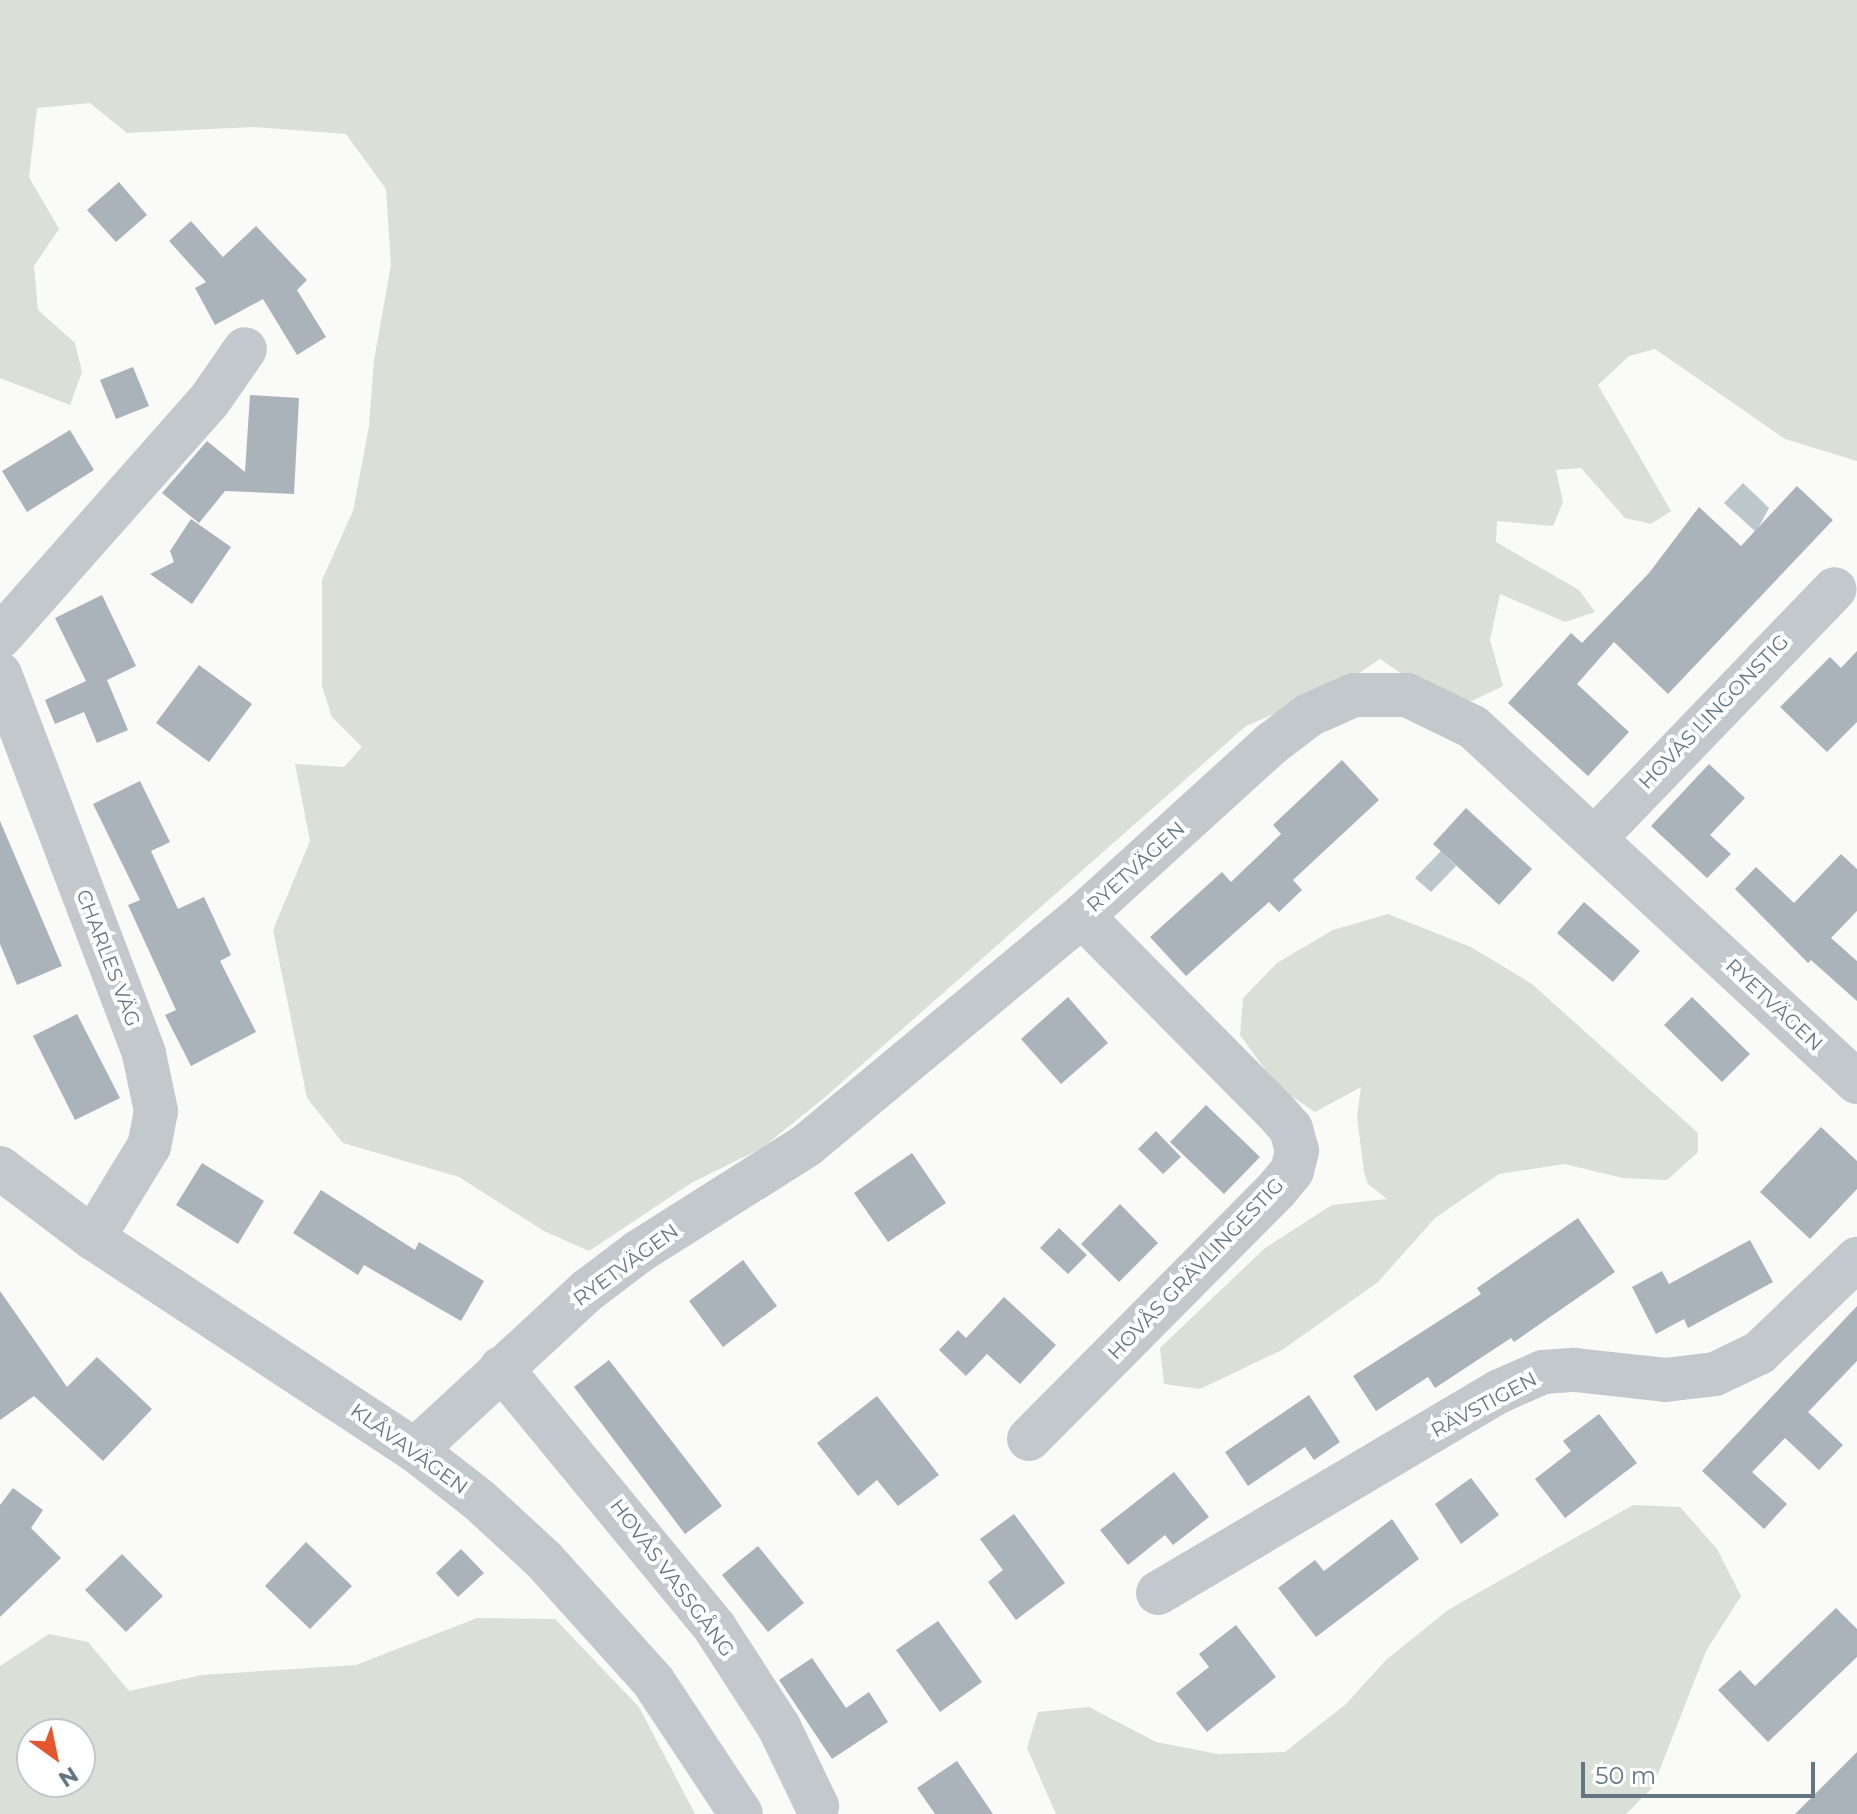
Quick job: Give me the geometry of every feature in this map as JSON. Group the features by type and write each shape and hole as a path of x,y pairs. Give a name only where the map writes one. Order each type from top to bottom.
{"street":[{"path":"0,637 189,424 245,349"},
{"name":"HOVÅS LINGONSTIG","path":"1596,837 1835,589"},
{"name":"CHARLES VÄG","path":"0,674 144,1054 156,1111 149,1146 93,1238"},
{"name":"RYETVÄGEN","path":"415,1450 501,1368 638,1252 807,1145 1082,916 1271,744 1309,715 1354,695 1407,695 1453,715 1485,737 1857,1082"},
{"name":"HOVÅS GRÄVLINGESTIG","path":"1029,1439 1277,1189 1292,1171 1297,1151 1291,1129 1276,1112 1082,916"},
{"name":"KLÅVAVÄGEN","path":"1,1173 93,1238 415,1450 544,1560 611,1631 694,1736 741,1814"},
{"name":"RÄVSTIGEN","path":"1158,1593 1500,1391 1543,1372 1575,1370 1665,1380 1715,1374 1759,1353 1857,1259"},
{"name":"HOVÅS VASSGÅNG","path":"501,1368 715,1628 779,1727 817,1806"}],"shaded area":[{"path":"0,0 1857,0 1857,461 1785,439 1655,349 1629,356 1598,385 1671,511 1651,524 1625,518 1581,468 1556,470 1563,502 1553,526 1497,521 1496,542 1579,590 1595,612 1565,622 1500,594 1490,640 1503,686 1472,701 1433,695 1380,659 1341,685 1246,726 824,1098 762,1148 691,1183 589,1251 544,1231 459,1177 343,1143 307,1098 273,930 310,841 295,764 344,767 362,747 332,717 322,686 322,580 353,511 369,426 374,360 391,265 386,189 346,134 253,127 127,133 90,103 37,108 29,177 59,229 34,266 38,310 75,343 82,372 70,405 0,378"},
{"path":"1743,483 1769,508 1756,532 1724,503"},
{"path":"1441,851 1456,866 1431,892 1415,878"},
{"path":"1388,914 1471,947 1532,984 1698,1133 1698,1152 1667,1180 1623,1178 1564,1164 1499,1174 1435,1218 1378,1282 1282,1350 1200,1389 1164,1384 1160,1348 1265,1248 1332,1205 1387,1199 1368,1184 1364,1172 1357,1117 1361,1087 1315,1112 1278,1087 1240,1035 1243,998 1277,963 1333,930"},
{"path":"1633,1505 1680,1507 1717,1549 1741,1596 1706,1651 1653,1787 1626,1814 1056,1814 1027,1748 1038,1712 1089,1707 1156,1742 1218,1754 1285,1752 1346,1704 1387,1659 1448,1610"},
{"path":"477,1618 555,1619 639,1707 695,1814 0,1814 0,1666 49,1634 88,1642 129,1691 202,1675 356,1665"}],"building":[{"path":"119,182 147,215 116,242 87,210"},
{"path":"191,221 223,257 256,226 307,280 297,290 326,337 297,355 263,299 215,325 195,288 206,282 169,241"},
{"path":"133,367 149,406 116,419 100,380"},
{"path":"250,395 299,398 294,494 225,491 199,523 162,493 207,441 245,472"},
{"path":"70,430 94,470 27,512 2,471"},
{"path":"1797,486 1833,520 1668,694 1614,642 1577,684 1629,732 1588,776 1508,703 1571,633 1582,643 1649,573 1699,507 1741,546"},
{"path":"191,519 231,547 192,604 150,574 174,562 170,551"},
{"path":"102,595 136,666 107,680 128,730 97,743 84,712 55,724 45,700 86,681 55,618"},
{"path":"1857,651 1857,722 1827,752 1780,707 1830,657 1841,668"},
{"path":"199,665 252,704 209,762 156,723"},
{"path":"1342,760 1379,800 1293,880 1302,890 1279,912 1269,902 1186,976 1150,937 1222,872 1231,882 1281,834 1273,825"},
{"path":"1709,764 1745,798 1710,835 1731,854 1707,878 1651,826"},
{"path":"140,781 170,842 151,851 178,909 204,897 231,955 220,961 256,1032 191,1066 165,1015 176,1010 128,905 140,900 93,804"},
{"path":"1466,808 1532,869 1499,905 1433,844"},
{"path":"0,821 62,966 17,985 0,944"},
{"path":"1841,854 1857,869 1857,911 1831,938 1857,961 1857,1001 1811,960 1808,963 1735,889 1756,867 1794,903"},
{"path":"1584,902 1640,951 1613,982 1557,933"},
{"path":"1068,997 1108,1043 1061,1084 1021,1039"},
{"path":"1692,997 1750,1054 1722,1082 1664,1025"},
{"path":"77,1014 120,1098 75,1120 33,1036"},
{"path":"1206,1105 1260,1157 1224,1194 1170,1142"},
{"path":"1821,1127 1857,1161 1857,1189 1810,1239 1760,1192"},
{"path":"1156,1131 1181,1157 1163,1174 1138,1149"},
{"path":"912,1153 946,1203 888,1242 854,1193"},
{"path":"202,1163 264,1201 238,1244 176,1205"},
{"path":"321,1190 415,1250 419,1242 484,1281 461,1321 364,1265 358,1275 293,1233"},
{"path":"1120,1204 1158,1243 1119,1282 1081,1244"},
{"path":"1578,1218 1615,1272 1514,1342 1511,1338 1435,1388 1428,1377 1376,1411 1353,1376 1481,1294 1477,1288"},
{"path":"1059,1228 1087,1255 1068,1274 1040,1248"},
{"path":"1750,1240 1773,1282 1688,1328 1684,1319 1656,1334 1632,1287 1662,1271 1669,1284"},
{"path":"743,1260 777,1306 723,1347 689,1301"},
{"path":"0,1291 67,1387 97,1357 152,1409 103,1461 34,1396 0,1420"},
{"path":"1004,1297 1056,1345 1020,1384 987,1354 966,1376 939,1350 958,1330 966,1338"},
{"path":"1857,1306 1857,1361 1808,1412 1843,1445 1819,1470 1785,1438 1752,1472 1787,1504 1764,1529 1702,1471"},
{"path":"609,1360 722,1506 685,1534 574,1387"},
{"path":"1309,1395 1340,1442 1314,1460 1305,1447 1248,1486 1225,1452"},
{"path":"877,1396 939,1475 898,1506 877,1480 858,1496 817,1443"},
{"path":"1599,1414 1637,1463 1565,1518 1535,1479 1571,1451 1563,1441"},
{"path":"1174,1472 1209,1517 1173,1545 1165,1535 1128,1565 1100,1530"},
{"path":"1471,1478 1499,1515 1461,1544 1435,1504"},
{"path":"13,1488 43,1510 31,1528 61,1558 0,1617 0,1505"},
{"path":"1014,1514 1065,1583 1016,1620 988,1582 1003,1570 980,1539"},
{"path":"1392,1519 1419,1559 1316,1637 1278,1588 1315,1560 1324,1571"},
{"path":"306,1542 352,1586 310,1629 265,1586"},
{"path":"758,1546 804,1603 768,1632 722,1575"},
{"path":"461,1549 484,1573 458,1597 436,1573"},
{"path":"122,1554 163,1596 126,1632 85,1590"},
{"path":"1836,1608 1857,1629 1857,1657 1768,1742 1718,1690 1740,1670 1755,1686"},
{"path":"938,1621 982,1682 940,1712 896,1650"},
{"path":"1236,1625 1276,1677 1207,1732 1176,1693 1209,1667 1199,1654"},
{"path":"812,1658 846,1708 869,1692 888,1722 832,1759 779,1680"},
{"path":"1857,1752 1857,1814 1795,1814"},
{"path":"957,1761 993,1814 935,1814 917,1788"}]}
